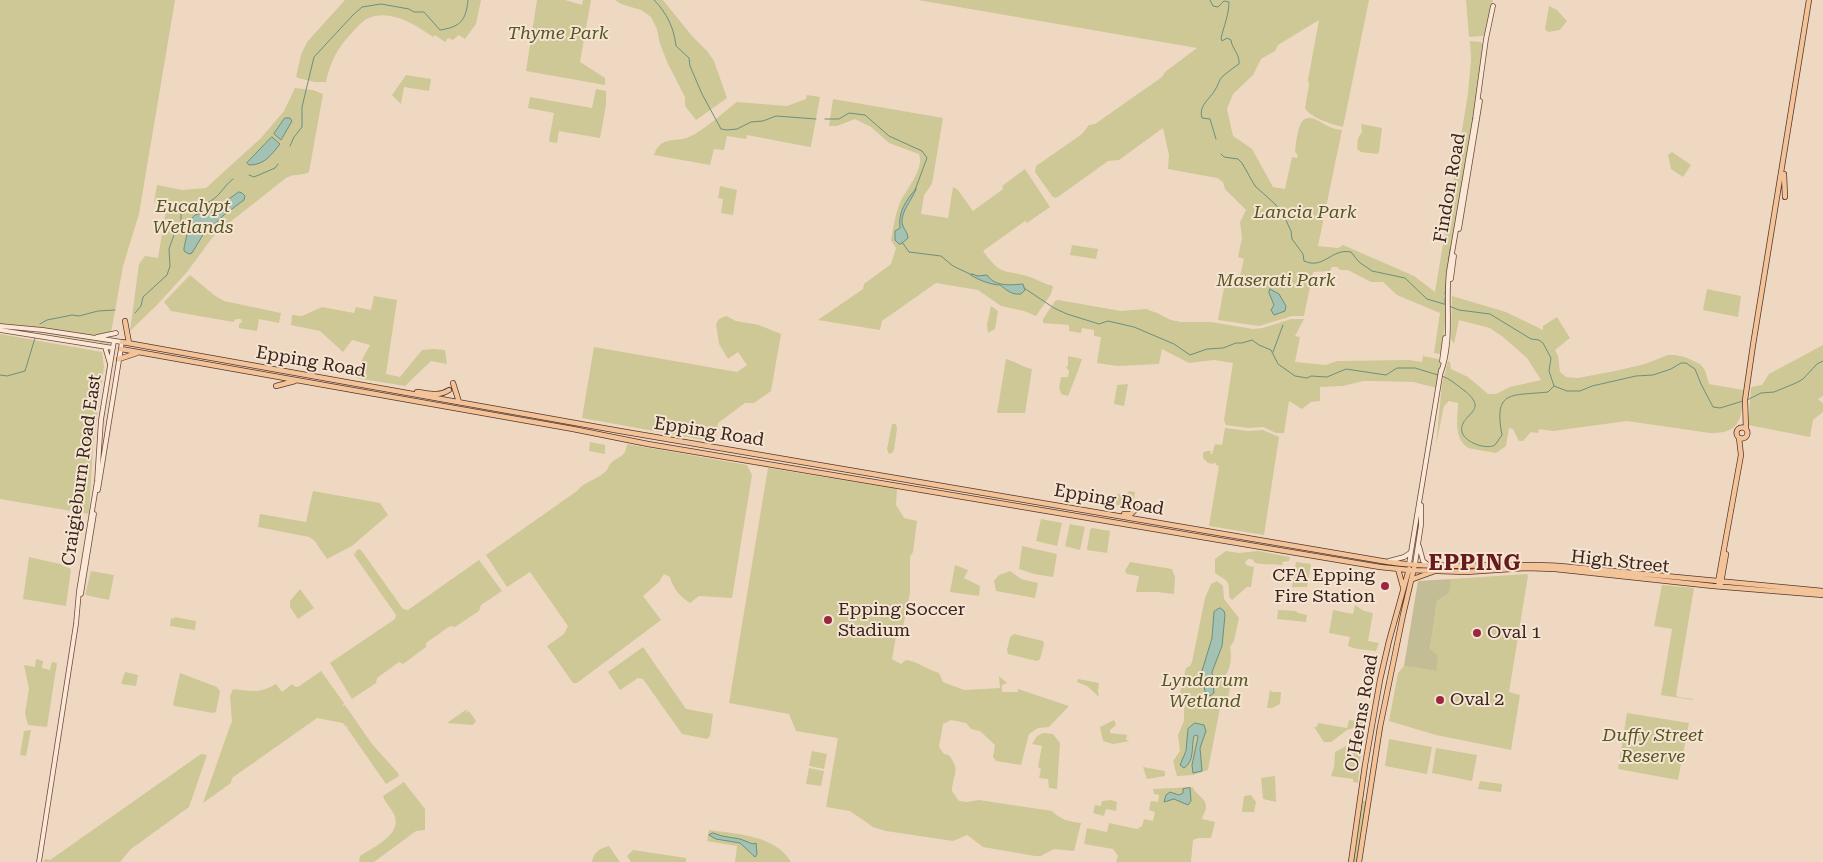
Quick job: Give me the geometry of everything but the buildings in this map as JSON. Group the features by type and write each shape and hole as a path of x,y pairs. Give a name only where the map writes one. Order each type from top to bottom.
{"main road":[{"name":"Findon Road","path":"1412,564 1411,551 1440,380 1448,298 1480,111 1483,65 1494,0"},
{"path":"1783,168 1810,0"},
{"path":"1720,583 1741,455 1748,433 1746,429 1746,394 1810,0"},
{"path":"1785,160 1785,196"},
{"path":"125,321 129,343"},
{"name":"Epping Road","path":"0,326 24,327 129,343 722,449 1388,562 1412,564"},
{"path":"24,327 24,332 29,335"},
{"name":"Epping Road","path":"0,330 299,380 656,445 1409,570"},
{"path":"95,338 116,332"},
{"name":"Craigieburn Road East","path":"39,862 97,481 101,420 114,341"},
{"name":"Craigieburn Road East","path":"79,603 89,553 122,342"},
{"path":"104,347 110,365"},
{"path":"119,359 138,353"},
{"path":"276,386 299,380"},
{"path":"453,384 458,402"},
{"path":"376,388 388,387 435,395 449,390"},
{"path":"1741,455 1737,433 1745,407"},
{"path":"1740,428 1746,429"},
{"path":"1739,438 1746,437"},
{"name":"Findon Road","path":"1412,564 1421,525 1422,495"},
{"path":"1098,512 1129,515 1136,509"},
{"path":"1418,543 1422,558 1427,564"},
{"path":"1388,562 1404,557 1411,551"},
{"path":"1409,570 1412,564"},
{"name":"High Street","path":"1412,564 1539,565 1823,593"},
{"name":"High Street","path":"1409,570 1466,572 1536,568 1720,583"},
{"path":"1398,569 1401,575 1403,591"},
{"name":"O'Herns Road","path":"1359,862 1380,724 1402,615 1413,579 1409,570"},
{"name":"O'Herns Road","path":"1351,862 1374,714 1389,641 1409,570"},
{"path":"1413,579 1436,570"}],"green space":[{"path":"0,0 175,0 139,214 123,266 109,344 0,326"},
{"path":"345,0 481,0 476,24 465,39 459,35 453,40 448,38 445,42 409,22 392,16 374,16 361,23 338,50 326,82 315,82 296,77 301,55 307,42"},
{"name":"Thyme Park","path":"537,0 565,0 582,5 583,0 591,0 580,62 605,78 605,85 526,71"},
{"path":"615,0 663,0 714,61 727,98 696,120 685,106 685,97 668,64 660,44 657,29 651,17 641,10 621,4"},
{"path":"918,0 1369,0 1343,127 1316,117 1305,108 1319,20 1278,45 1275,51 1261,59 1253,75 1233,94 1227,109 1233,136 1252,149 1273,187 1285,189 1292,157 1297,158 1298,155 1295,152 1301,123 1307,118 1311,118 1332,128 1342,130 1318,246 1338,248 1343,245 1414,276 1435,292 1468,94 1471,59 1470,41 1481,42 1483,44 1475,111 1453,235 1441,354 1434,353 1440,313 1397,295 1383,282 1371,282 1348,270 1340,270 1337,267 1332,267 1330,271 1313,272 1304,316 1292,316 1259,326 1218,320 1226,277 1239,280 1244,259 1238,257 1242,238 1240,222 1246,210 1225,189 1223,182 1217,178 1168,169 1169,155 1163,128 1119,160 1108,161 1058,197 1052,196 1035,172 1036,166 1082,134 1089,125 1095,124 1162,77 1165,72 1197,48"},
{"path":"1466,0 1493,0 1486,31 1483,36 1469,37"},
{"path":"1549,6 1557,10 1567,21 1560,30 1548,32 1545,29"},
{"path":"406,75 431,79 429,91 404,87 401,104 392,95"},
{"name":"Eucalypt Wetlands","path":"295,88 313,90 323,94 309,172 286,178 215,234 187,272 130,331 139,264 145,256 158,258 167,204 154,202 157,185 182,190 206,188 261,138 284,111"},
{"path":"596,89 606,91 606,105 600,138 559,131 557,143 550,142 554,113 528,108 530,97 592,108"},
{"path":"807,95 820,97 810,147 747,135 746,139 727,136 724,150 714,149 710,165 654,155 664,142 684,139 695,134 737,102 787,106 806,99"},
{"path":"833,99 943,118 932,184 924,195 921,214 948,218 953,187 958,190 973,211 1003,189 1002,186 1025,169 1050,207 1027,223 1025,221 983,251 995,265 1004,271 1021,274 1053,286 1051,294 1036,316 1024,311 1001,306 978,290 936,283 882,321 880,330 818,320 863,289 864,284 891,264 896,248 891,240 896,213 917,173 920,160 919,154 889,143 871,127 855,119 837,126 829,126"},
{"path":"1361,124 1382,128 1379,152 1377,154 1361,152 1357,149 1358,138 1362,132"},
{"path":"1672,152 1691,165 1683,177 1671,169 1668,155"},
{"path":"720,186 737,190 733,215 721,213 723,199 718,198"},
{"path":"1072,245 1098,249 1096,259 1070,255"},
{"path":"190,275 224,301 281,313 279,323 259,319 257,331 239,328 239,324 242,322 241,319 236,319 233,322 171,311 164,302"},
{"path":"1707,289 1741,296 1738,317 1703,310"},
{"path":"374,296 397,300 386,374 400,377 422,350 445,350 447,364 431,361 405,386 356,378 360,363 370,345 352,340 343,352 320,331 291,325 292,315 302,316 322,307 354,313 356,307 371,310"},
{"path":"1452,296 1506,312 1543,330 1543,326 1557,317 1570,338 1555,350 1558,356 1560,372 1566,377 1578,378 1615,371 1645,364 1668,355 1685,357 1700,364 1705,370 1709,384 1743,390 1741,416 1734,427 1721,433 1627,421 1553,431 1539,429 1538,433 1531,432 1523,441 1519,441 1513,429 1509,428 1506,446 1496,453 1468,448 1463,444 1457,427 1458,403 1449,401 1444,406 1436,445 1442,384 1448,361 1450,362 1451,369 1468,377 1488,394 1496,394 1510,387 1541,380 1527,358 1490,328 1459,320 1454,344 1451,339"},
{"path":"1055,301 1121,311 1146,309 1171,320 1181,322 1211,322 1253,329 1263,328 1291,319 1304,319 1295,336 1300,337 1295,362 1326,365 1337,361 1409,360 1422,362 1423,356 1438,359 1440,362 1437,388 1413,382 1370,381 1343,386 1320,387 1320,401 1311,402 1302,409 1289,401 1284,433 1276,433 1263,427 1248,428 1226,425 1224,420 1233,363 1214,360 1189,363 1162,349 1159,364 1117,366 1097,363 1101,337 1094,336 1094,330 1082,328 1081,333 1069,331 1069,325 1043,323 1043,319"},
{"path":"991,306 998,311 995,329 988,333 987,325"},
{"path":"726,316 736,321 759,325 781,334 771,391 754,403 745,403 718,423 715,442 582,418 594,347 737,372 747,365 738,352 728,359 719,344 716,324 719,319"},
{"path":"0,334 102,352 104,367 93,445 89,514 0,499"},
{"path":"1823,345 1823,396 1818,399 1823,403 1823,412 1813,420 1810,437 1748,425 1751,387 1762,385 1769,374"},
{"path":"1068,356 1082,359 1068,396 1061,394 1059,389 1061,377 1068,377 1069,371 1066,367 1068,366"},
{"path":"1006,359 1032,369 1025,413 997,413"},
{"path":"1128,384 1124,406 1114,404 1117,385"},
{"path":"892,424 896,424 897,429 894,450 889,454 887,449"},
{"path":"1225,428 1248,431 1263,430 1279,437 1264,535 1209,526 1219,466 1215,462 1213,464 1208,463 1203,458 1203,453 1211,451 1210,454 1212,454 1215,444 1222,445"},
{"path":"590,442 605,445 605,454 589,451"},
{"path":"627,444 747,465 752,475 732,598 699,596 690,603 677,592 670,577 664,574 659,582 643,596 661,620 577,683 573,683 547,646 564,634 568,626 530,572 507,587 486,555 577,491 584,484 600,476 611,463 625,452"},
{"path":"768,468 897,489 896,505 904,518 917,521 913,552 910,557 910,592 906,617 902,631 896,636 892,659 901,664 906,660 914,662 939,673 943,682 964,690 1000,688 999,676 1007,683 1002,685 1003,692 1018,692 1018,689 1069,706 1049,727 1038,728 1029,734 1021,765 996,761 993,757 995,745 980,731 971,729 966,723 951,720 943,724 939,747 944,754 949,755 955,765 952,791 959,801 979,800 1052,811 1065,820 1081,823 1074,851 1054,849 1041,856 1035,856 983,847 967,835 953,841 886,831 873,827 850,811 826,807 838,738 796,731 789,714 729,703"},
{"path":"313,491 380,503 388,515 352,546 327,559 314,540 309,537 258,527 260,514 306,522"},
{"path":"1129,491 1135,492 1133,508 1116,505 1117,494 1126,495"},
{"path":"1041,519 1062,523 1057,546 1036,541"},
{"path":"1070,524 1085,527 1080,550 1065,546"},
{"path":"1092,528 1110,531 1107,553 1087,550 1090,530"},
{"path":"1022,546 1057,554 1053,577 1019,569"},
{"path":"359,549 403,609 408,610 479,560 502,591 481,605 479,611 455,627 450,626 426,643 426,647 403,664 399,662 377,678 376,683 352,699 330,663 395,619 396,615 354,555 354,553 357,555 355,552"},
{"path":"1226,551 1239,553 1258,551 1290,557 1289,561 1282,562 1283,565 1258,564 1252,559 1248,559 1245,562 1246,565 1254,567 1251,587 1247,587 1232,600 1229,597 1227,582 1215,573 1215,559"},
{"path":"29,557 60,564 71,569 66,606 23,599"},
{"path":"1130,562 1172,569 1175,577 1174,594 1136,592 1139,576 1127,574 1125,571"},
{"path":"1296,562 1311,564 1307,587 1292,587"},
{"path":"955,565 968,570 964,578 980,586 979,596 950,592"},
{"path":"91,571 114,575 109,600 85,595"},
{"path":"1010,571 1021,579 1038,583 1035,598 996,591 994,581 999,575"},
{"path":"1527,574 1509,692 1520,695 1511,750 1436,735 1389,721 1398,673 1404,666 1436,671 1430,650 1437,601 1448,593 1451,579"},
{"name":"Lyndarum Wetland","path":"1217,581 1223,586 1224,599 1239,618 1234,641 1230,647 1231,659 1229,668 1223,678 1224,682 1231,683 1227,703 1220,708 1208,770 1193,775 1177,776 1173,761 1180,751 1178,735 1184,721 1186,699 1180,693 1186,668 1192,662 1205,598 1211,584"},
{"path":"1662,585 1694,588 1676,695 1693,700 1661,695 1672,629 1654,626"},
{"path":"300,589 314,608 298,619 290,607 290,601"},
{"path":"1355,605 1364,611 1373,613 1368,641 1379,643 1376,651 1348,646 1350,637 1329,633 1333,610 1353,614"},
{"path":"1278,610 1296,611 1307,615 1306,622 1277,619"},
{"path":"174,617 196,621 195,630 170,626 171,618 174,619"},
{"path":"1014,634 1043,641 1040,659 1037,661 1008,654 1010,637"},
{"path":"643,647 686,709 713,714 710,736 707,739 682,734 643,679 638,678 620,690 608,672"},
{"path":"36,659 43,661 42,668 50,670 52,662 57,663 47,727 28,725 25,713 29,689 24,665 35,667"},
{"path":"321,671 344,703 342,706 345,705 372,744 399,776 386,784 347,728 348,725 346,727 343,723 317,718 232,778 231,783 203,803 232,722 230,696 233,689 260,691 276,684 282,692 292,684 298,687"},
{"path":"125,672 138,675 136,686 121,684"},
{"path":"180,673 217,687 220,691 216,712 173,705"},
{"path":"1078,679 1099,683 1099,697 1087,686 1077,682"},
{"path":"1270,690 1272,692 1281,692 1280,704 1267,708"},
{"path":"467,709 466,713 469,711 476,721 473,725 447,723"},
{"name":"Duffy Street Reserve","path":"1627,713 1689,723 1678,780 1618,769"},
{"path":"1350,718 1350,720 1356,721 1356,719 1368,721 1366,724 1347,730 1331,742 1324,742 1314,727 1317,727 1318,723 1347,728"},
{"path":"1114,720 1116,725 1110,730 1110,733 1127,735 1126,740 1130,741 1113,744 1103,741 1100,727"},
{"path":"31,730 26,756 20,755 24,731"},
{"path":"1043,733 1053,734 1060,743 1057,789 1049,788 1048,779 1039,778 1041,769 1038,767 1042,746 1032,744 1037,736"},
{"path":"1389,739 1432,747 1427,774 1385,766"},
{"path":"1358,740 1361,751 1358,783 1353,782 1353,779 1331,776 1335,752"},
{"path":"1436,748 1477,755 1472,781 1432,773"},
{"path":"812,751 827,754 824,769 809,766"},
{"path":"201,754 207,755 189,807 131,849 120,862 43,862 45,859 50,860"},
{"path":"1143,767 1165,771 1165,776 1147,779"},
{"path":"809,768 824,771 821,786 806,784"},
{"path":"1275,776 1276,802 1263,799 1261,778"},
{"path":"1480,781 1502,784 1501,792 1478,789"},
{"path":"404,782 425,809 425,830 416,831 374,862 359,862 360,856 378,845 394,830 396,824 395,817 383,796"},
{"path":"1193,787 1206,804 1202,819 1215,822 1211,838 1193,840 1191,862 1116,862 1118,856 1113,849 1084,844 1087,828 1107,832 1109,823 1137,829 1142,826 1144,819 1153,821 1155,812 1149,810 1151,801 1158,802 1159,795 1154,794 1153,789"},
{"path":"1251,795 1256,802 1254,812 1242,812 1244,796"},
{"path":"1111,800 1117,802 1116,811 1106,809 1104,816 1093,813 1095,805 1101,806 1102,801"},
{"path":"1362,801 1366,801 1357,862 1352,862"},
{"path":"709,830 754,837 765,841 784,853 791,862 735,862 737,846 707,841"},
{"path":"609,846 620,862 592,862 597,851"},
{"path":"633,850 686,858 686,862 631,862 627,856"}],"shaded area":[{"path":"285,118 290,118 292,121 281,140 274,134"},
{"path":"272,137 280,144 274,152 267,159 255,165 249,165 247,163"},
{"path":"916,189 902,219 908,238 899,244 895,240 895,231 900,228 900,217 903,207"},
{"path":"239,192 245,196 244,200 225,214 206,232 191,226 192,218 195,215 215,209"},
{"path":"190,228 204,233 192,253 189,254 184,251 184,248"},
{"path":"972,274 978,276 987,275 994,282 1003,284 1023,284 1025,290 1021,294 1014,294 1000,285 977,279"},
{"path":"1270,289 1279,294 1286,306 1285,311 1274,315 1271,310 1274,305 1269,293"},
{"path":"1451,579 1449,593 1437,601 1430,649 1438,656 1436,671 1404,666 1418,581"},
{"path":"1220,608 1224,611 1225,615 1222,646 1212,672 1214,693 1210,696 1205,692 1202,671 1212,638 1214,612"},
{"path":"1195,723 1204,725 1206,731 1200,748 1202,771 1193,773 1192,765 1197,735 1194,736 1190,762 1184,768 1180,765 1186,751 1188,729"},
{"path":"1190,788 1191,801 1188,805 1174,799 1164,802 1166,795 1170,792 1179,795 1183,793 1183,789"},
{"path":"713,833 753,844 756,843 757,854 755,857 740,843 716,839 709,835"}],"waterway":[{"path":"290,146 302,127 302,107 314,57 362,7 381,4 409,9 414,12 424,12 440,30 453,27 461,22 466,13 468,0"},
{"path":"654,0 663,10 669,21 674,33 676,46 689,58 690,66 702,94 721,129 737,129 751,122 763,121 776,116 816,119"},
{"path":"1210,0 1213,6 1218,7 1224,1 1229,2 1221,38 1222,41 1227,38 1231,40 1239,60 1239,64 1222,77 1202,110 1202,118 1210,119 1216,139"},
{"path":"825,119 839,119 849,113 865,115 889,136 922,151 927,158 915,190"},
{"path":"1221,154 1224,157 1238,159 1255,186 1275,204 1284,216 1291,231 1292,239 1303,254 1304,261 1317,263 1338,253 1351,252 1359,262 1372,271 1405,278 1427,299 1459,310 1490,314 1531,339 1539,340 1543,343 1551,358 1549,371 1554,386 1567,391 1580,391 1592,386 1636,376 1653,375 1671,369 1681,363 1686,363 1695,369 1713,407 1720,408 1743,401"},
{"path":"249,175 254,177 275,168 278,164"},
{"path":"190,203 210,201 233,179"},
{"path":"135,313 141,306 143,297 167,275 170,266 169,249 175,232 181,225 181,213"},
{"path":"902,242 909,252 941,256 953,266 972,275"},
{"path":"1448,268 1450,249"},
{"path":"1445,294 1446,285"},
{"path":"1024,288 1054,308 1067,314 1099,324 1108,321 1134,327 1174,344 1190,355 1207,349 1223,348 1252,340 1271,350 1278,364 1295,376 1307,378 1311,376 1327,377 1346,369 1386,375 1397,368 1415,368 1438,375"},
{"path":"1445,298 1445,304"},
{"path":"40,324 47,320 72,315 79,316 98,311 115,310"},
{"path":"1273,352 1283,325"},
{"path":"0,375 7,376 25,371 35,338"},
{"path":"1747,400 1761,393 1774,392 1796,383 1823,361"},
{"path":"1442,376 1461,388 1475,402 1475,407 1462,426 1462,432 1467,439 1487,447 1495,445 1502,435 1500,409 1503,402 1515,395 1548,392 1554,386"}],"place":[{"name":"CFA Epping Fire Station","path":"1385,586"},
{"name":"Epping Soccer Stadium","path":"828,620"},
{"name":"Oval 1","path":"1477,633"},
{"name":"Oval 2","path":"1440,700"}],"district":[{"name":"EPPING","path":"1475,564"}],"park label":[{"name":"Lancia Park","path":"1305,213"},
{"name":"Maserati Park","path":"1276,281"}]}
